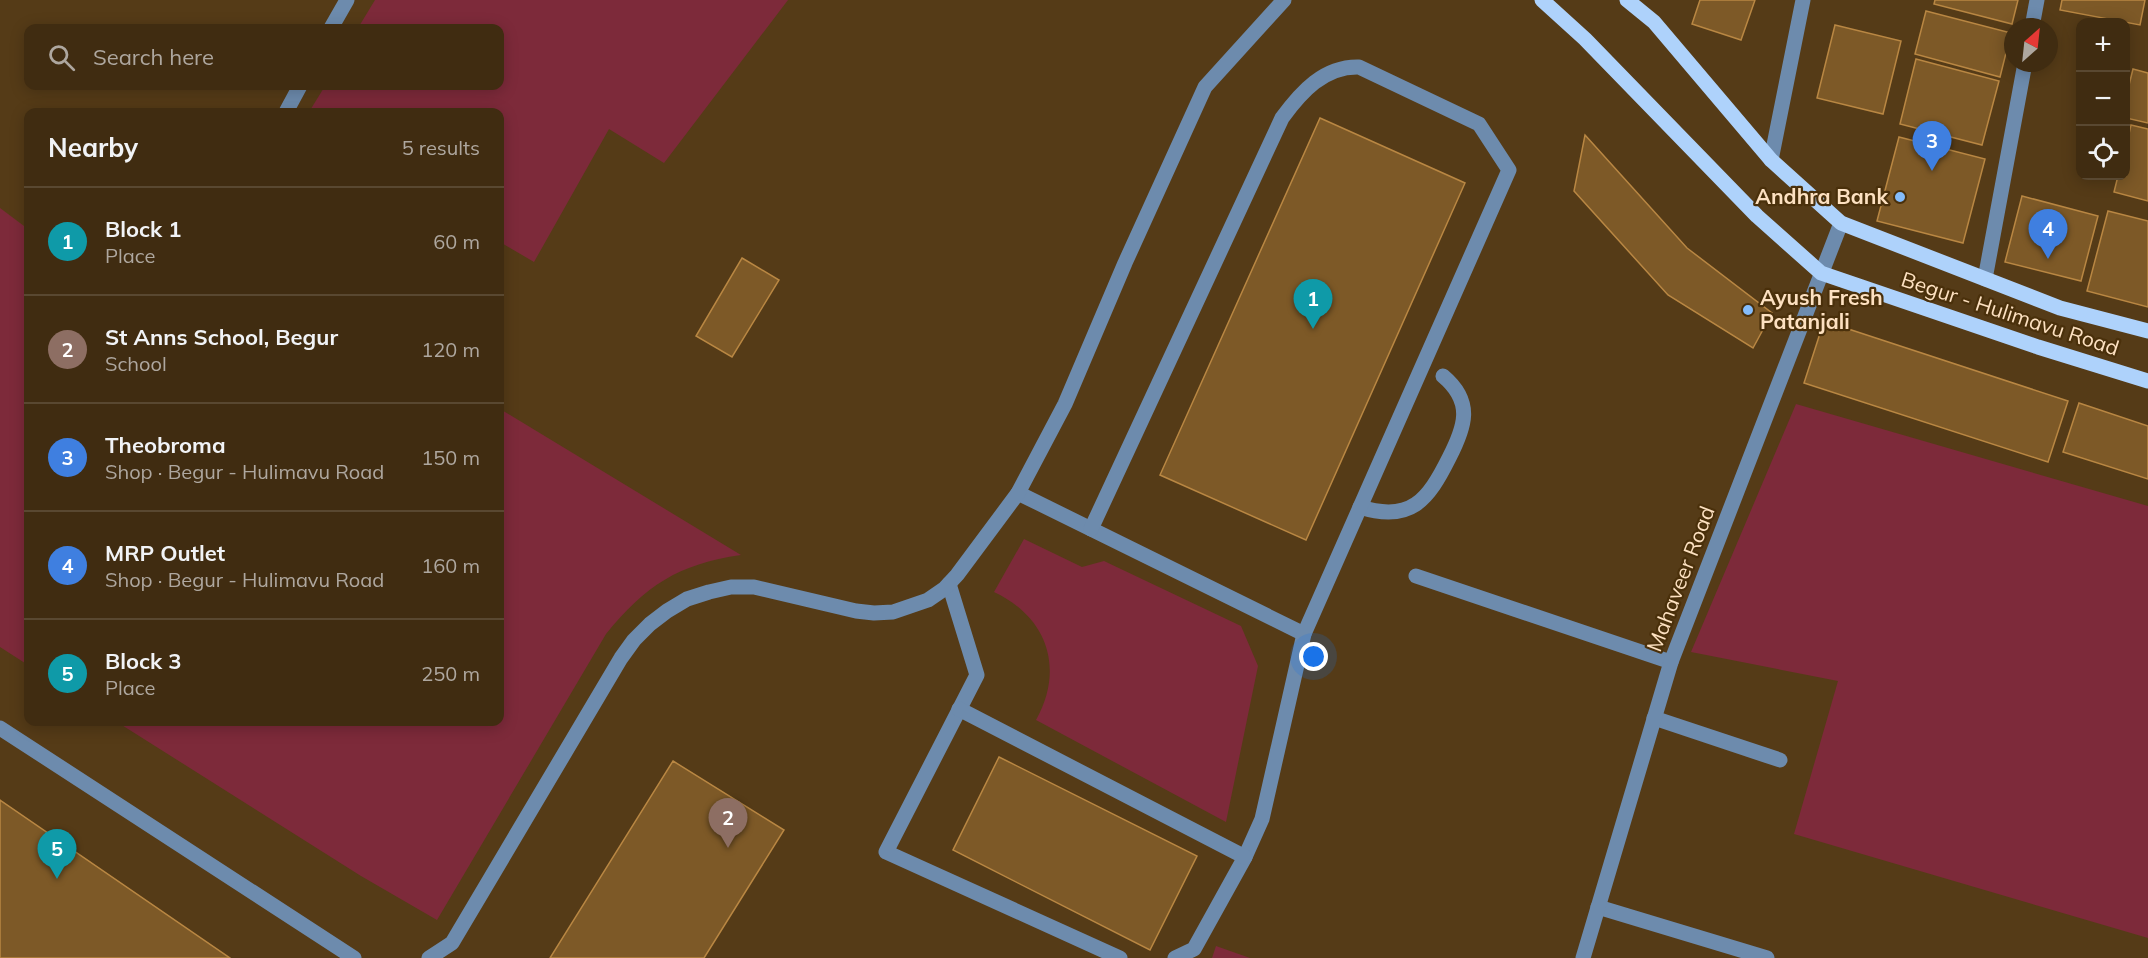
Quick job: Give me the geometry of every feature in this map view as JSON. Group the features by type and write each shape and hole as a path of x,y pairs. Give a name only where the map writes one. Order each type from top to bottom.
{"main road":[{"name":"Begur - Hulimavu Road","path":"1542,0 1585,39 1757,216 1821,273 2038,347 2148,381"},
{"name":"Begur - Hulimavu Road","path":"1627,0 1654,22 1771,160 1841,223 2060,308 2148,331"}],"street":[{"path":"333,24 347,0"},
{"path":"429,958 452,943 621,658 650,624 668,611 687,599 708,592 731,587 754,587 856,611 893,612 928,600 949,584 1018,493 1065,404 1204,87 1284,0"},
{"path":"1771,160 1803,0"},
{"path":"2034,18 2037,0"},
{"path":"1091,529 1282,118 1301,94 1320,78 1337,70 1359,67 1479,124 1509,170 1304,634 1262,819 1245,857 1194,949 1175,958"},
{"path":"1985,279 2023,72"},
{"path":"288,108 298,90"},
{"name":"Mahaveer Road","path":"1583,958 1671,662 1841,223"},
{"path":"1360,507 1386,513 1399,511 1412,507 1434,487 1464,424 1462,400 1451,382 1443,376"},
{"path":"1018,493 1304,634"},
{"path":"1416,576 1671,662"},
{"path":"949,584 977,675 886,852 1120,958"},
{"path":"959,709 1245,857"},
{"path":"1654,718 1780,760"},
{"path":"0,728 354,958"},
{"path":"1598,907 1767,958"}],"shaded area":[{"path":"375,0 788,0 664,163 609,129 534,262 504,244 504,108 311,108 323,90 504,90 504,24 360,24"},
{"path":"0,208 24,226 24,662 0,647"},
{"path":"1796,404 2148,506 2148,938 1794,834 1838,681 1691,652"},
{"path":"504,411 741,555 699,564 681,571 649,590 620,617 606,634 437,920 361,876 123,726 504,726"},
{"path":"1024,539 1082,567 1104,561 1241,626 1258,666 1226,822 1036,720 1045,701 1049,682 1046,646 1027,615 994,592"},
{"path":"1216,946 1250,958 1212,958"}],"building":[{"path":"1700,0 1755,0 1741,40 1692,24"},
{"path":"1935,0 2018,0 2014,18 2004,18 2004,22 1934,4"},
{"path":"2062,0 2145,0 2140,25 2130,23 2130,18 2103,18 2060,10"},
{"path":"1926,11 2004,31 2004,61 2000,77 1915,54"},
{"path":"1835,25 1901,41 1883,114 1817,98"},
{"path":"1916,59 1999,81 1982,145 1900,124"},
{"path":"2133,69 2148,73 2148,123 2130,119 2130,81"},
{"path":"1320,118 1465,183 1306,540 1160,475"},
{"path":"2131,125 2148,129 2148,201 2114,192 2117,180 2130,180"},
{"path":"1585,135 1687,248 1772,313 1753,348 1668,295 1574,191"},
{"path":"1899,137 1985,159 1963,243 1877,221"},
{"path":"2022,196 2098,216 2081,281 2005,262"},
{"path":"2108,211 2148,221 2148,307 2087,291"},
{"path":"742,258 779,280 732,357 696,336"},
{"path":"1824,321 2068,401 2048,462 1804,383"},
{"path":"2079,403 2148,426 2148,479 2063,452"},
{"path":"999,757 1197,856 1150,950 953,850"},
{"path":"673,761 784,830 704,958 550,958"},
{"path":"0,800 230,958 0,958"}],"place":[{"name":"Theobroma","path":"1932,171"},
{"name":"Andhra Bank","path":"1900,197"},
{"name":"MRP Outlet","path":"2048,259"},
{"name":"Ayush Fresh Patanjali","path":"1748,310"},
{"name":"Block 1","path":"1313,329"},
{"name":"St Anns School, Begur","path":"728,848"},
{"name":"Block 3","path":"57,879"}]}
